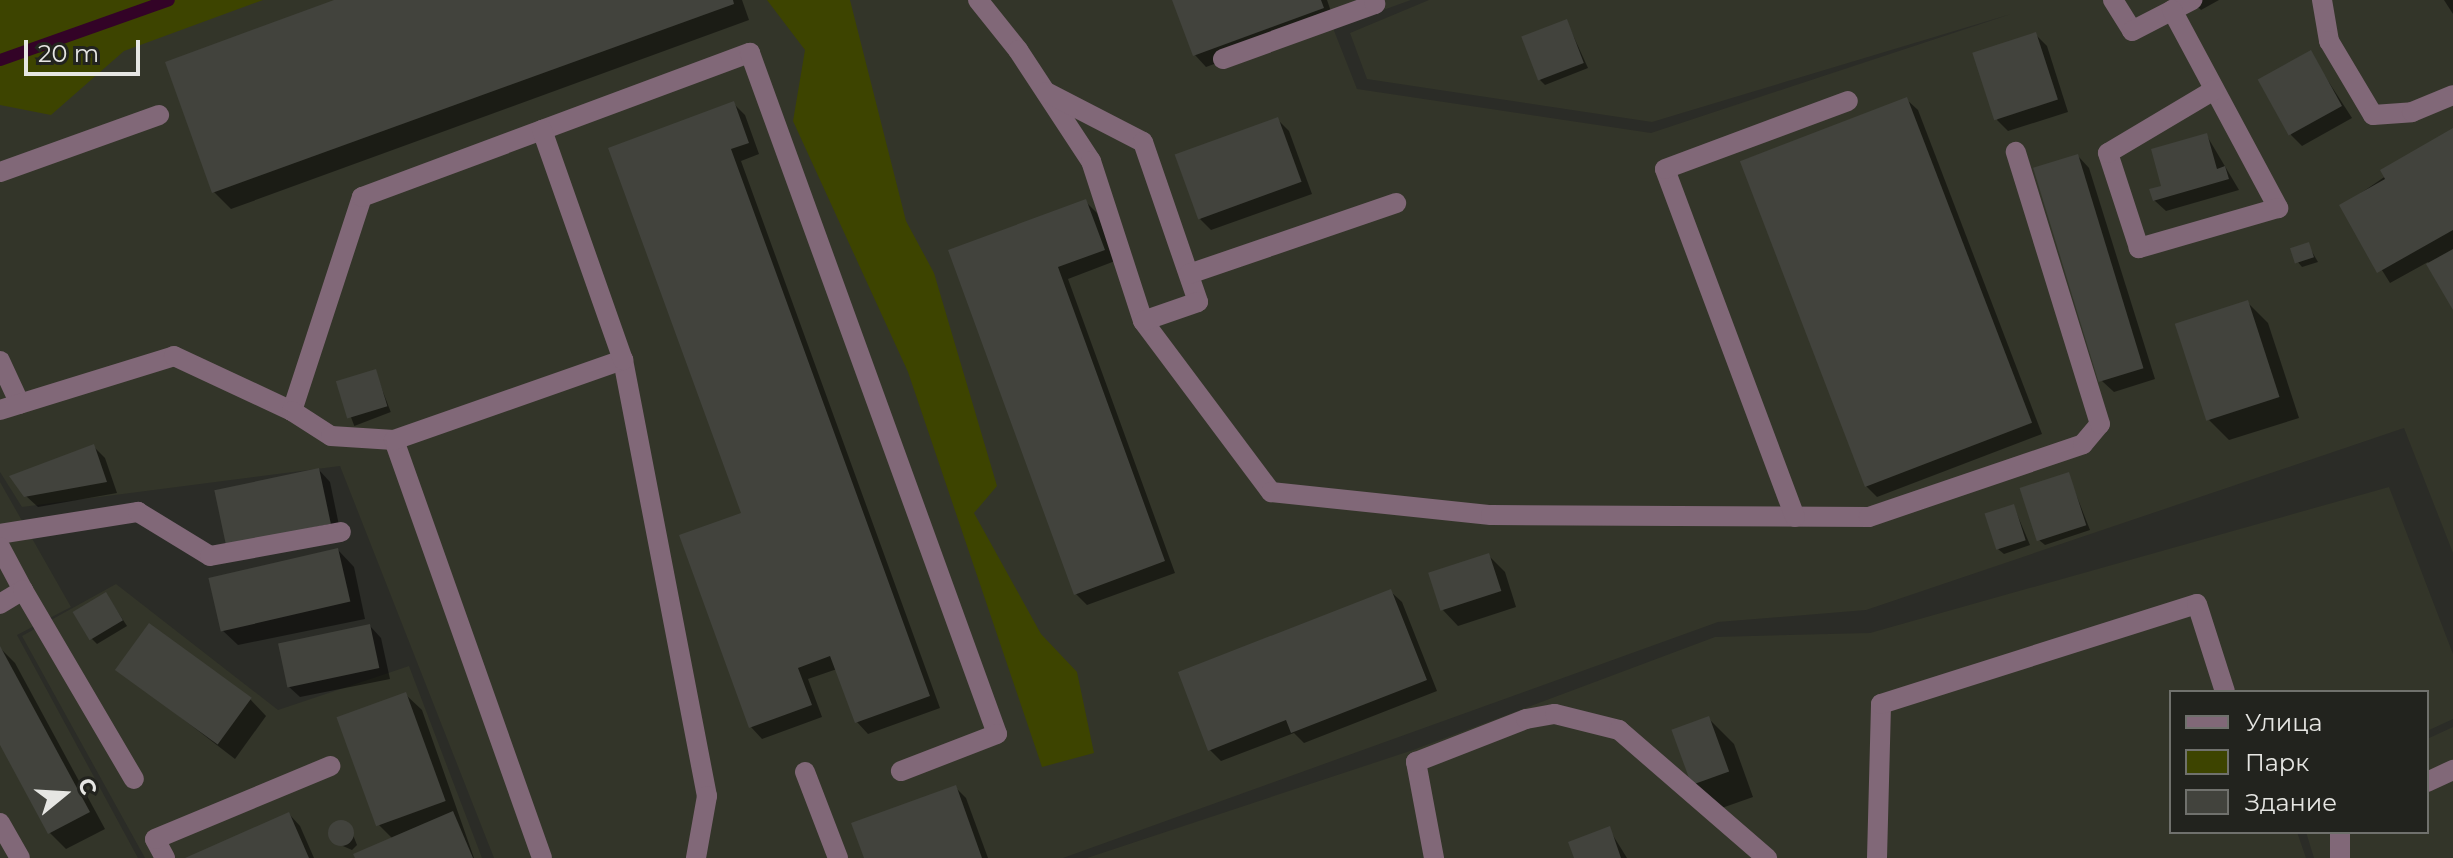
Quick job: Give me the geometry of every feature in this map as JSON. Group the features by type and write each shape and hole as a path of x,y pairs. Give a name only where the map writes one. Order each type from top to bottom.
{"lane":[{"path":"978,0 1045,91 1091,161 1143,321 1271,492 1491,515 1869,517 2083,444 2100,424 2016,152"},
{"path":"1223,59 1375,4 1374,0"},
{"path":"2113,0 2132,31 2192,0"},
{"path":"2320,1 2329,41 2373,115 2412,112 2453,95"},
{"path":"2172,10 2278,208 2139,248 2108,153 2214,90"},
{"path":"292,411 362,197 750,53 997,734 901,771"},
{"path":"1045,91 1143,142 1198,302 1143,321"},
{"path":"1795,517 1665,169 1848,101"},
{"path":"0,172 159,115"},
{"path":"542,130 623,360 707,796 696,858"},
{"path":"1189,274 1396,203"},
{"path":"0,361 10,407 174,356 292,411 331,436 394,440 623,360"},
{"path":"394,440 542,858"},
{"path":"0,534 138,512 210,556 341,532"},
{"path":"0,547 134,779"},
{"path":"0,604 23,590"},
{"path":"1877,858 1881,704 2197,604 2224,690"},
{"path":"1434,858 1416,762 1526,719 1555,714 1619,730 1767,858"},
{"path":"165,858 155,839 330,766"},
{"path":"2429,781 2453,770"},
{"path":"805,772 838,858"},
{"path":"0,823 20,858"},
{"path":"2340,834 2340,858"}],"shaded area":[{"path":"208,0 1411,0 1333,28 1357,89 1651,133 2011,14 1652,122 1367,79 1350,33 1429,0 2453,0 2453,553 2404,428 1866,610 1718,622 1063,858 494,858 340,466 22,507 0,472 0,76"},
{"path":"0,482 71,607 17,635 138,858 0,858"},
{"path":"2389,487 2453,654 2453,719 2429,730 2429,690 2169,690 2169,834 2298,834 2306,858 1087,858 1413,750 1715,637 1870,633"},
{"path":"116,584 278,710 409,666 482,858 145,858 22,636"},
{"path":"2453,727 2453,858 2314,858 2307,834 2429,834 2429,738"}],"green space":[{"path":"0,0 263,0 124,51 51,115 0,105"},
{"path":"767,0 850,0 906,221 934,273 997,486 974,513 1041,634 1077,672 1094,753 1042,767 908,372 793,121 805,50"}],"building":[{"path":"334,0 733,0 734,4 212,193 165,62"},
{"path":"1172,0 1321,0 1324,8 1193,56"},
{"path":"1567,19 1584,63 1538,80 1521,37"},
{"path":"2036,32 2058,100 1994,120 1972,53"},
{"path":"2311,50 2342,106 2289,136 2258,80"},
{"path":"1907,97 2032,423 1865,487 1740,161"},
{"path":"734,101 749,143 731,149 930,696 855,723 830,656 798,668 812,705 749,728 679,535 741,513 608,148"},
{"path":"1278,117 1302,182 1198,219 1175,155"},
{"path":"2453,128 2453,230 2377,273 2339,205 2385,179 2380,170"},
{"path":"2207,133 2217,169 2225,166 2229,179 2153,201 2149,189 2161,186 2151,149"},
{"path":"2078,154 2143,368 2099,382 2033,168"},
{"path":"1086,199 1105,250 1058,267 1165,561 1074,595 948,250"},
{"path":"2309,242 2314,257 2295,263 2290,248"},
{"path":"2453,249 2453,310 2426,264"},
{"path":"2248,300 2280,397 2206,421 2175,324"},
{"path":"376,369 387,406 347,419 336,381"},
{"path":"94,444 107,482 24,497 9,476"},
{"path":"319,468 331,524 226,546 214,490"},
{"path":"2069,472 2086,525 2037,541 2020,488"},
{"path":"2014,504 2026,540 1996,550 1985,514"},
{"path":"338,548 350,602 221,632 208,578"},
{"path":"1489,553 1501,591 1440,611 1428,573"},
{"path":"1391,589 1427,680 1291,733 1286,720 1208,751 1178,672"},
{"path":"106,592 123,620 90,640 73,612"},
{"path":"149,623 252,698 218,745 115,670"},
{"path":"370,624 379,668 287,688 278,644"},
{"path":"0,646 90,812 48,834 0,745"},
{"path":"406,692 446,801 376,826 336,717"},
{"path":"1709,716 1729,771 1692,785 1671,730"},
{"path":"956,785 982,858 864,858 851,823"},
{"path":"453,811 473,858 355,858 353,854"},
{"path":"289,812 309,858 185,858"},
{"path":"341,820 350,824 354,833 350,842 341,846 332,842 328,833 332,824"},
{"path":"1610,826 1621,858 1574,858 1568,842"}],"waterway":[{"path":"0,60 169,0"}]}
